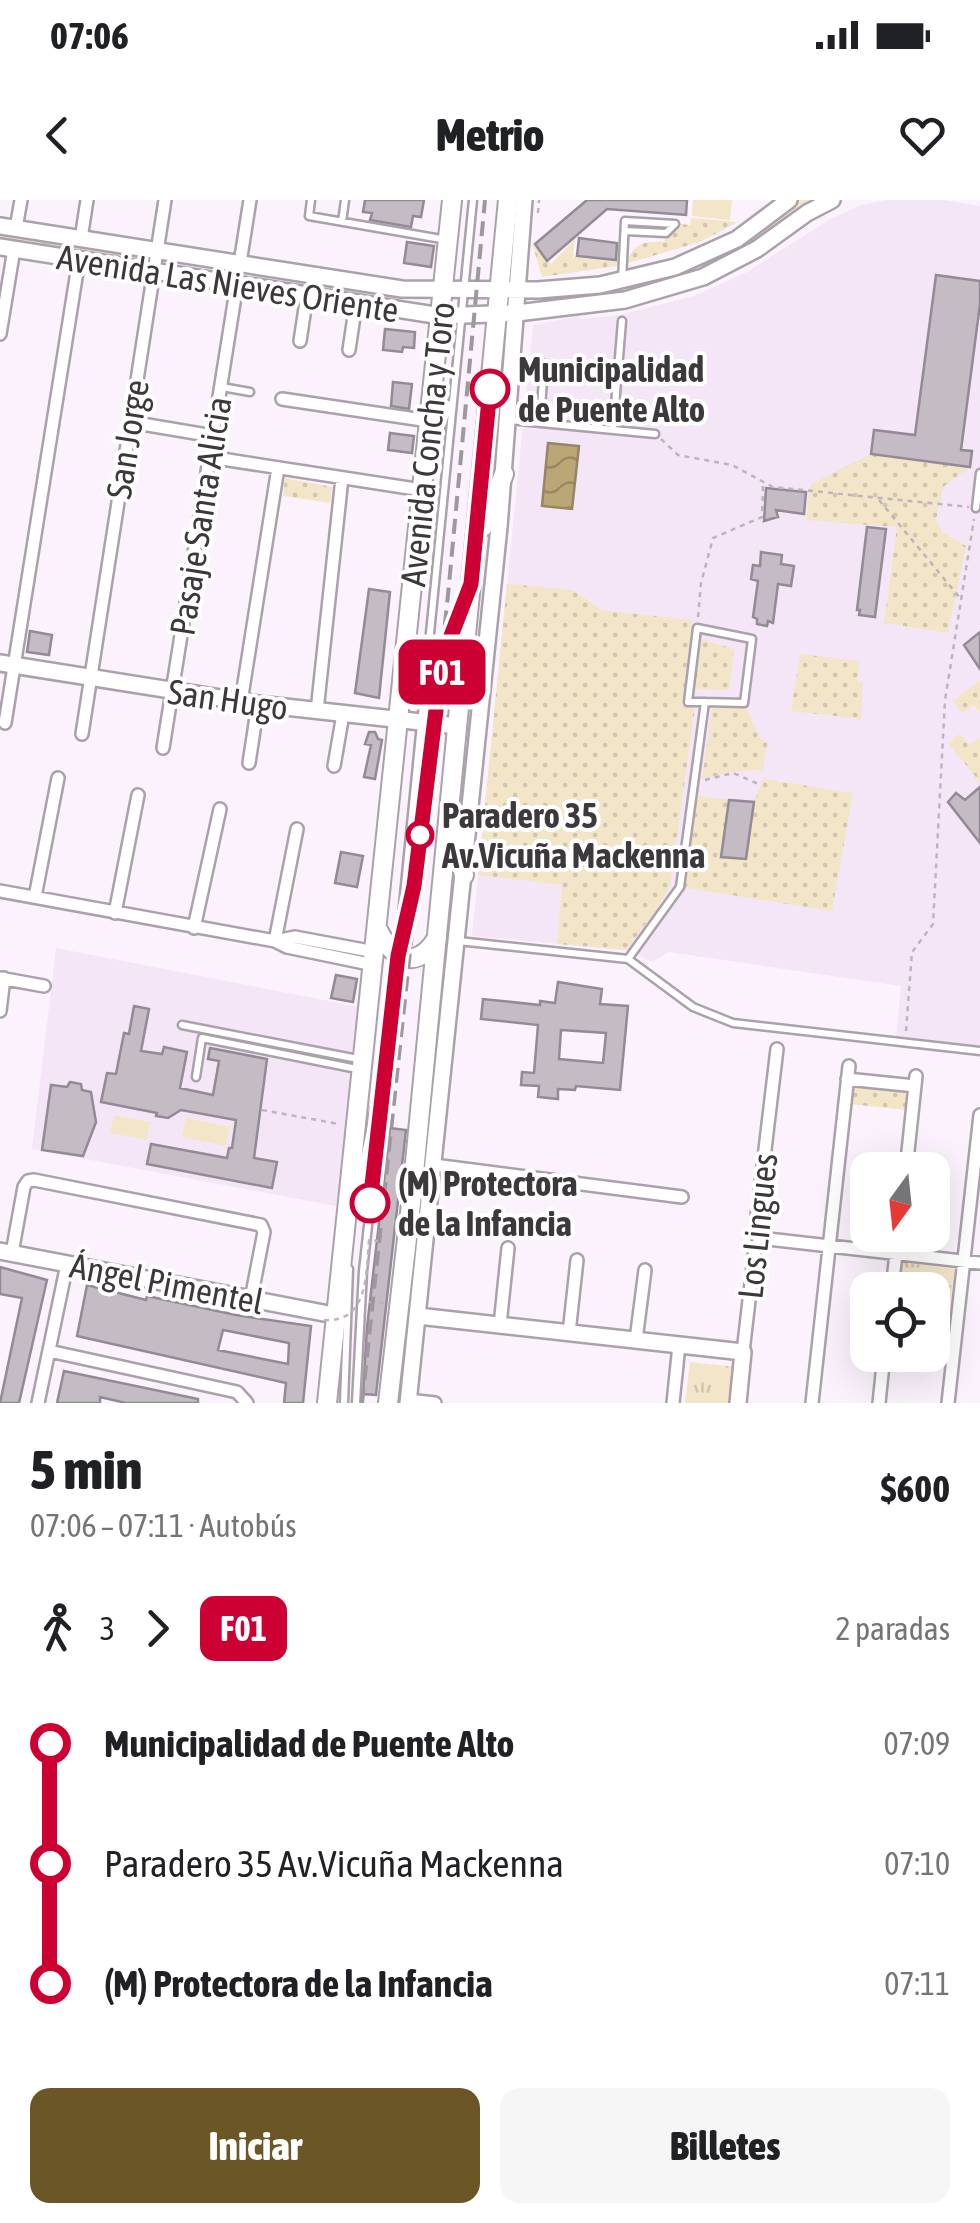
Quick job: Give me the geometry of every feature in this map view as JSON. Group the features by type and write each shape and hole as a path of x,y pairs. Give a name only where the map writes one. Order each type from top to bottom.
{"main road":[{"name":"Avenida Concha y Toro","path":"326,1403 329,1317 375,958 452,200"},
{"name":"Avenida Concha y Toro","path":"388,1403 498,314 509,288 508,200"},
{"path":"475,546 504,474"},
{"path":"449,816 464,875"},
{"path":"378,930 386,946 398,956 420,956 438,937"}],"street":[{"path":"8,227 20,200"},
{"path":"81,238 87,200"},
{"name":"San Jorge","path":"82,734 165,200"},
{"path":"240,264 250,200"},
{"name":"Avenida Concha y Toro","path":"408,1402 509,420 517,314 509,288 524,200"},
{"name":"Avenida Las Nieves Oriente","path":"8,227 402,289 558,289 622,281 675,268 750,232 790,200"},
{"name":"Avenida Las Nieves Oriente","path":"7,248 440,316 517,314 638,297 703,277 757,249 832,200"},
{"path":"0,334 7,248"},
{"path":"5,723 7,664 79,259"},
{"path":"348,280 349,350"},
{"name":"Pasaje Santa Alicia","path":"163,748 237,284"},
{"path":"300,341 307,295"},
{"path":"282,398 430,421"},
{"path":"130,422 213,436"},
{"path":"209,458 422,490"},
{"path":"241,702 278,468"},
{"path":"317,711 342,478"},
{"name":"San Hugo","path":"7,664 241,702 458,726"},
{"path":"250,763 258,704"},
{"path":"334,766 343,714"},
{"path":"35,898 58,778"},
{"path":"115,913 138,796"},
{"path":"194,928 220,809"},
{"path":"275,941 297,829"},
{"path":"0,891 275,941 295,938 375,958"},
{"path":"0,1011 2,978 44,986"},
{"name":"Los Lingues","path":"738,1403 759,1242 756,1225 777,1049"},
{"path":"812,1403 848,1072 916,1081 908,1152"},
{"path":"948,1403 980,1116"},
{"path":"434,1166 682,1198"},
{"path":"6,1252 24,1187 34,1180 262,1226 250,1299"},
{"path":"759,1242 765,1239 980,1262"},
{"path":"500,1325 508,1248"},
{"name":"Ángel Pimentel","path":"6,1252 329,1317"},
{"path":"894,1272 896,1254"},
{"path":"569,1333 577,1260"},
{"path":"38,1403 67,1264"},
{"path":"636,1340 645,1270"},
{"path":"418,1316 743,1352"},
{"path":"673,1403 679,1345"},
{"path":"49,1352 236,1392 246,1401"},
{"path":"879,1403 882,1372"},
{"path":"408,1402 434,1403"}],"lane":[{"path":"311,200 308,216 448,240"},
{"path":"342,222 345,200"},
{"path":"398,956 414,886 473,200"},
{"path":"622,281 624,231 625,220 675,224 666,233 624,231"},
{"path":"613,430 622,321"},
{"path":"540,423 544,364"},
{"path":"220,387 250,392"},
{"path":"424,470 454,394"},
{"path":"509,420 655,434"},
{"path":"976,508 980,473"},
{"path":"356,1403 363,1271 426,722 471,584"},
{"path":"696,628 752,639 744,702 705,702 688,702 696,628"},
{"path":"628,959 680,887 705,702"},
{"path":"458,941 628,959 693,1008 733,1023 980,1051"},
{"path":"182,1025 363,1065"},
{"path":"196,1077 202,1038 363,1065"},
{"path":"344,1403 349,1270 357,1194 385,1060"}],"path":[{"path":"655,434 678,455 732,464 763,484 976,508 945,700 933,924 912,952 905,1043"},
{"path":"696,628 701,583 713,538 762,517 763,484"},
{"path":"877,498 961,599"},
{"path":"693,783 733,773 761,785"},
{"path":"262,1110 355,1126"},
{"path":"329,1317 344,1317 358,1304 364,1291 369,1240 378,1242"},
{"path":"373,1292 374,1301 381,1302"}],"shaded area":[{"path":"886,200 944,200 980,206 980,1046 896,1036 901,986 669,952 652,962 626,950 472,936 533,325 579,316 582,319 619,315 694,296 747,272 832,218"},
{"path":"56,948 360,1007 336,1206 32,1149"}],"green space":[{"path":"693,200 732,200 730,220 692,216"},
{"path":"799,200 820,200 742,250 694,274 626,292 535,304 536,294 696,265 745,240"},
{"path":"691,218 738,222 700,242 625,264 640,245 663,242 680,224 690,225"},
{"path":"0,231 152,254 150,262 0,239"},
{"path":"575,239 573,257 618,262 617,266 542,277 532,243 551,264"},
{"path":"871,454 970,467 943,487 936,520 943,533 966,546 948,633 884,623 897,527 806,520 810,485"},
{"path":"285,478 332,487 330,503 283,496"},
{"path":"507,584 573,590 601,610 692,620 682,706 695,707 670,886 626,950 557,944 562,885 478,875"},
{"path":"700,639 734,649 729,690 692,689"},
{"path":"800,654 860,661 857,681 863,682 861,719 791,711"},
{"path":"980,680 980,712 974,705 962,713 953,701"},
{"path":"712,708 746,708 761,740 768,742 762,770 702,779"},
{"path":"960,734 970,745 980,738 980,782 948,743"},
{"path":"763,779 853,793 832,911 680,887 692,795 729,800 721,856 745,859 754,802"},
{"path":"851,1085 909,1092 907,1110 849,1104"},
{"path":"114,1115 150,1122 147,1140 110,1133"},
{"path":"186,1118 230,1127 226,1146 182,1137"},
{"path":"899,1262 954,1269 951,1299 950,1272 898,1272"},
{"path":"690,1362 737,1367 732,1403 685,1403"}],"water":[{"path":"548,443 579,446 572,509 542,506"}],"building":[{"path":"365,200 424,200 421,217 413,216 411,227 370,220 372,213 363,212"},
{"path":"587,200 687,200 686,215 607,209 547,261 535,244"},
{"path":"579,238 617,243 616,260 577,256"},
{"path":"407,242 434,246 431,267 404,263"},
{"path":"936,275 980,281 961,450 972,451 970,467 871,454 874,430 915,435"},
{"path":"385,329 415,332 414,348 403,347 402,352 383,350"},
{"path":"393,382 412,384 409,409 391,406"},
{"path":"390,433 414,436 412,453 388,450"},
{"path":"766,488 806,492 804,514 776,510 778,517 764,521"},
{"path":"867,527 886,529 875,617 859,615 857,610"},
{"path":"761,552 782,555 781,564 794,566 791,586 778,584 773,623 768,621 767,626 757,624 753,617 758,581 751,579 753,565 760,566"},
{"path":"369,589 390,592 379,698 355,693"},
{"path":"30,631 52,635 49,655 27,652"},
{"path":"980,632 980,669 964,645"},
{"path":"369,732 375,732 382,740 375,779 364,777 371,745 365,744"},
{"path":"980,787 980,843 948,802 956,793 965,800"},
{"path":"729,800 754,802 746,859 721,857"},
{"path":"341,852 363,856 357,887 335,883"},
{"path":"336,975 357,979 353,1002 331,998"},
{"path":"558,982 602,989 600,1004 628,1006 620,1090 576,1086 575,1090 558,1089 558,1099 538,1097 539,1086 521,1085 522,1072 534,1073 538,1025 481,1019 483,999 555,1003","holes":["561,1030 606,1033 603,1063 559,1059"]},
{"path":"134,1006 149,1009 141,1051 162,1054 164,1047 187,1052 180,1088 213,1095 219,1061 208,1059 210,1048 267,1059 254,1158 277,1162 272,1188 147,1164 151,1144 227,1158 236,1120 181,1110 168,1118 101,1102 107,1073 116,1074"},
{"path":"70,1082 91,1092 96,1122 83,1156 42,1150 51,1085 67,1087"},
{"path":"390,1128 406,1130 376,1395 363,1394 367,1327"},
{"path":"0,1267 47,1280 19,1403 0,1403 22,1298 0,1294"},
{"path":"87,1285 146,1300 147,1296 311,1326 303,1403 284,1403 286,1383 77,1336","holes":["223,1330 289,1343 288,1364 218,1350"]},
{"path":"64,1371 198,1399 198,1403 126,1403 100,1397 100,1403 57,1403"}],"railway":[{"path":"362,1403 448,595 485,200"}],"bus line":[{"name":"F01","path":"370,1203 398,956 414,886 441,674 471,584 490,389"}],"place":[{"name":"Municipalidad de Puente Alto","path":"490,389"},
{"name":"Paradero 35 Av.Vicuña Mackenna","path":"420,835"},
{"name":"(M) Protectora de la Infancia","path":"370,1203"}]}
